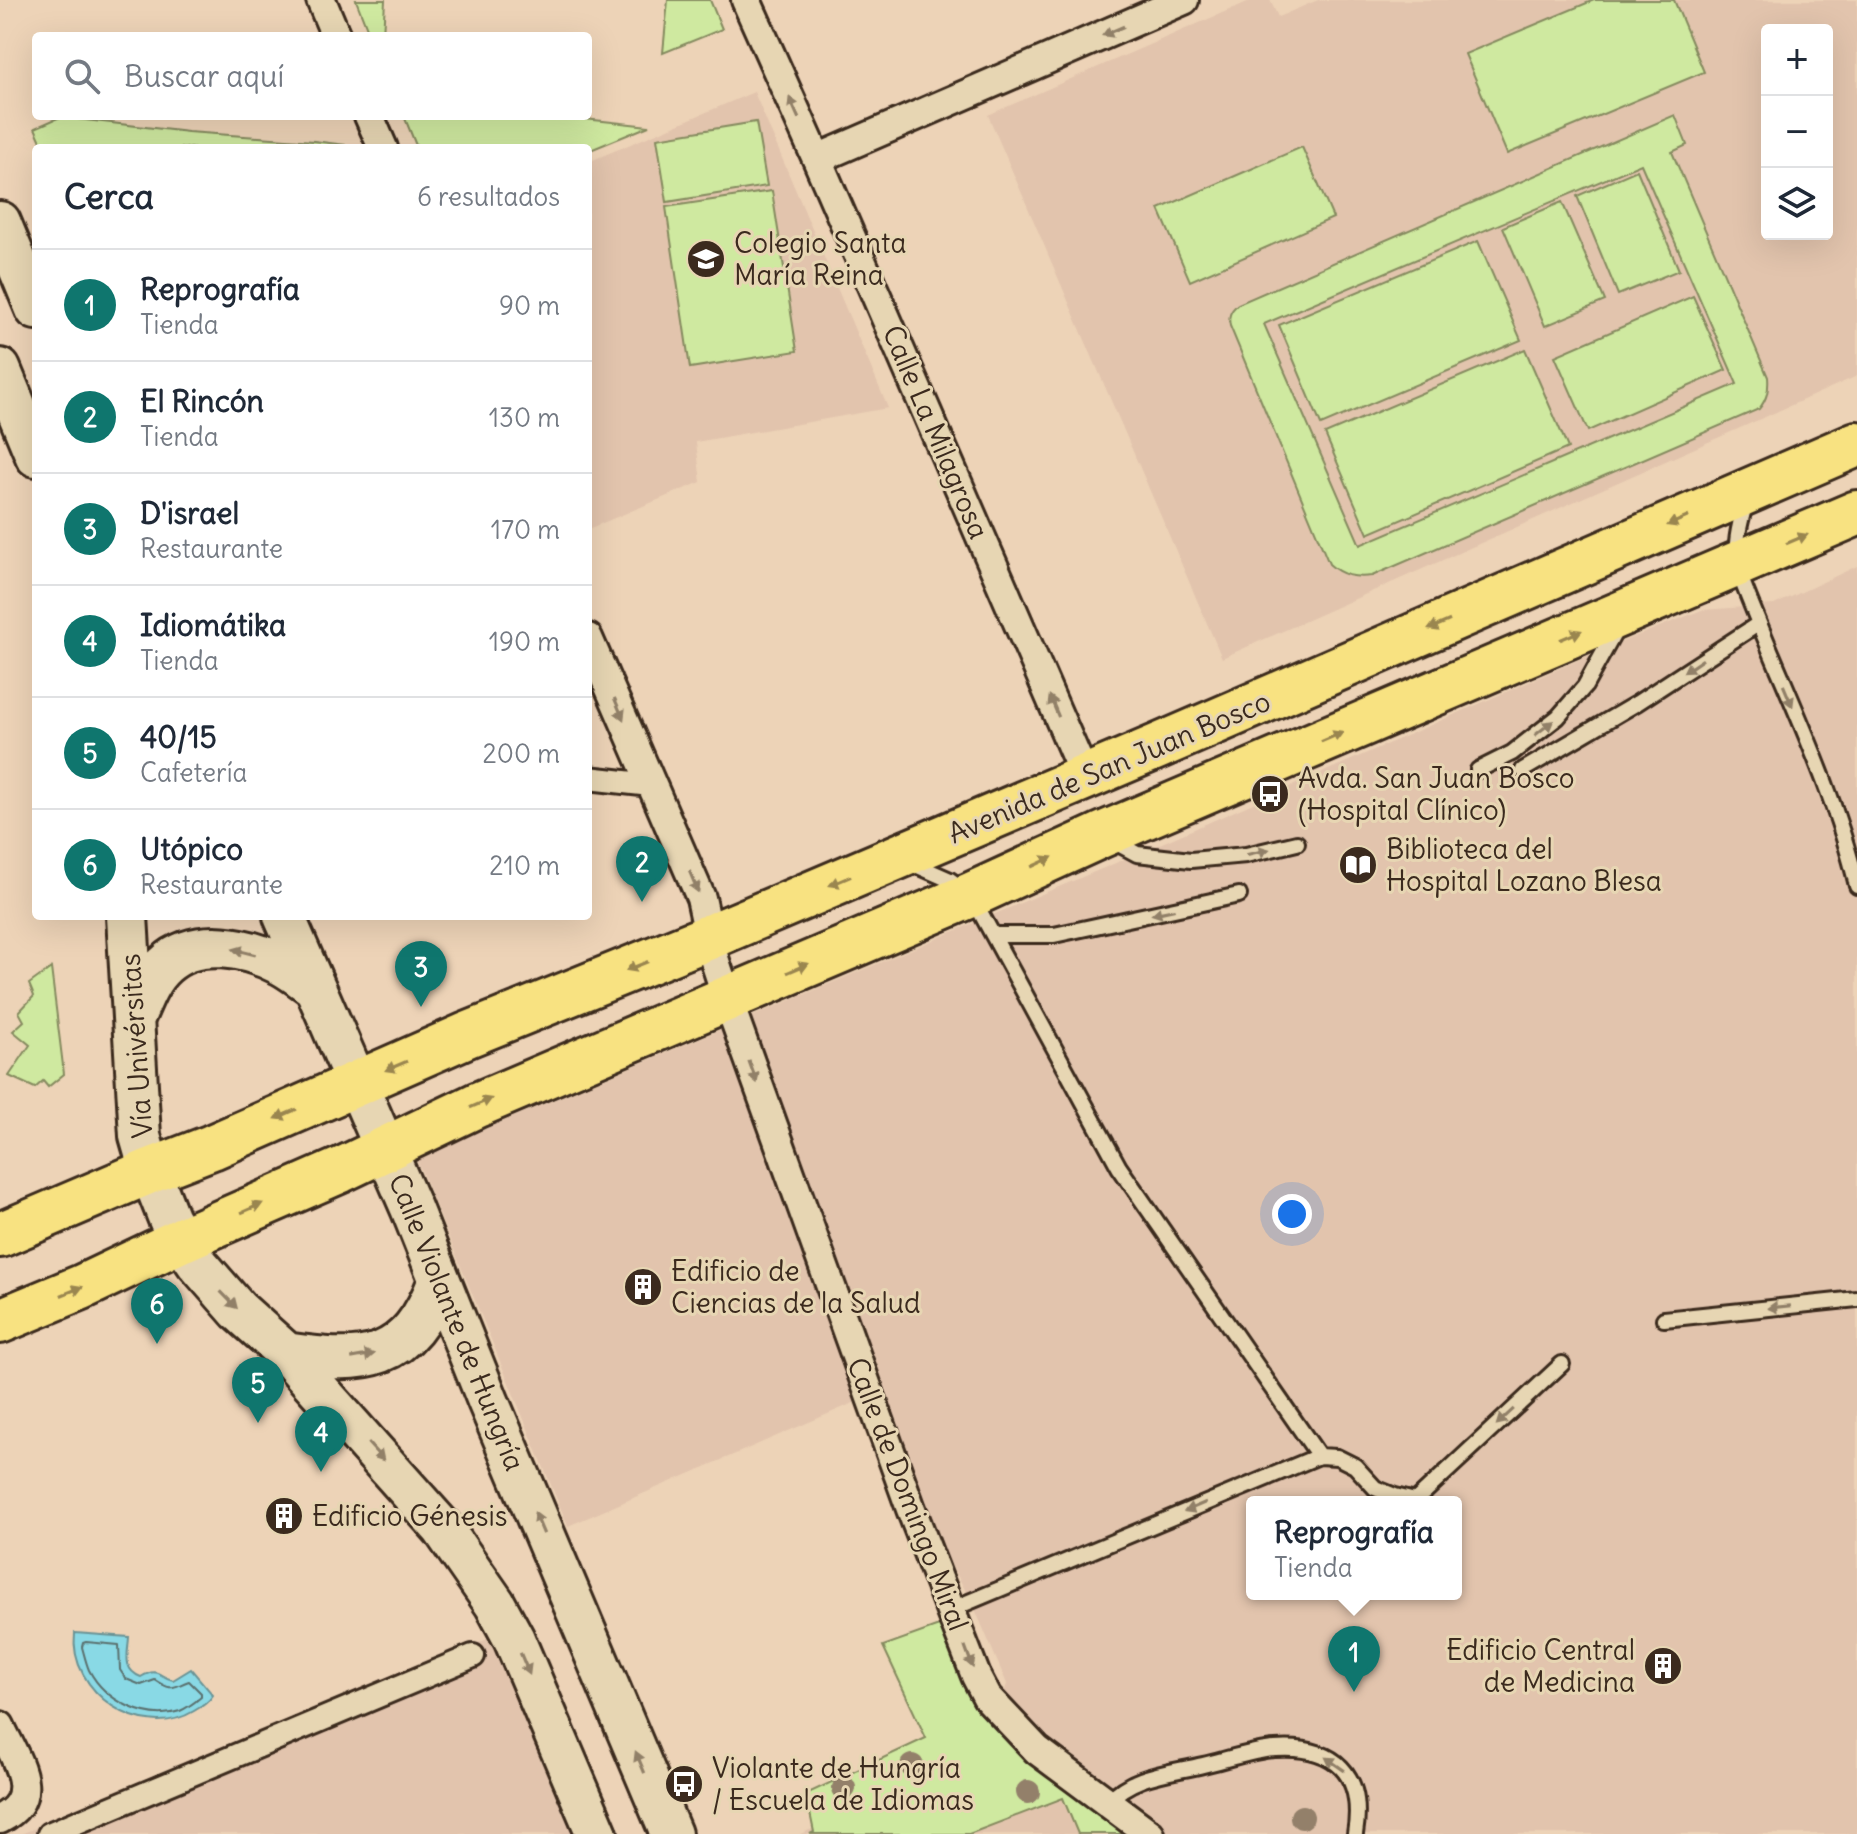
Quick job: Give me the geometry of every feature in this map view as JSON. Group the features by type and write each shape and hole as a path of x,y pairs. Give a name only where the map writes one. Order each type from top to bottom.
{"main road":[{"path":"0,222 32,299"},
{"path":"0,369 32,446"},
{"name":"Avenida de San Juan Bosco","path":"372,1117 709,937 1857,444"},
{"path":"0,1235 212,1147 372,1117 455,1114 1857,513"},
{"name":"Vía Univérsitas","path":"127,920 140,1136 150,1171 175,1229"},
{"path":"286,920 372,1117"},
{"path":"134,1020 146,991 164,965 178,955 194,950 212,947 239,950 281,965 313,986"},
{"path":"0,1321 82,1287 175,1229 372,1117"},
{"name":"Calle Violante de Hungría","path":"372,1117 671,1834"},
{"path":"175,1229 227,1298 286,1353 443,1529 495,1604 514,1639 597,1834"},
{"path":"286,1353 341,1359 370,1357 390,1348 425,1314 439,1280"}],"street":[{"path":"321,0 334,32"},
{"name":"Calle La Milagrosa","path":"746,0 1085,777"},
{"path":"817,159 1184,0"},
{"path":"371,120 381,144"},
{"name":"Calle de Domingo Miral","path":"592,647 701,898 727,998 911,1509 976,1676 987,1697 1037,1750 1150,1834"},
{"path":"592,778 651,785"},
{"path":"49,1834 473,1656"},
{"path":"0,1726 22,1775 25,1790 19,1806 0,1819"}],"lane":[{"path":"1750,490 1738,530 1737,565 1758,624 1836,810 1857,886"},
{"path":"1478,770 1512,753 1558,717 1585,686 1626,611"},
{"path":"1523,770 1637,703 1758,624"},
{"path":"1102,835 1137,854 1191,860 1246,855 1297,843"},
{"path":"897,857 950,880 971,895 1119,1167 1319,1456"},
{"path":"994,935 1054,935 1239,895"},
{"path":"1664,1319 1857,1299"},
{"path":"1420,1496 1562,1364"},
{"path":"952,1609 1319,1456 1337,1457 1355,1466 1375,1488 1395,1496"},
{"path":"1108,1802 1117,1791 1139,1780 1274,1749 1303,1750 1331,1759 1353,1782 1357,1821 1355,1834"}],"shaded area":[{"path":"1252,0 1270,0 1278,17 1318,0 1857,0 1857,376 1222,658 988,115"},
{"name":"Colegio Santa María Reina","path":"754,92 888,408 696,442 701,482 592,527 592,160"},
{"path":"1857,566 1857,1834 800,1834 982,1759 1007,1684 971,1600 858,1401 568,1526 416,1158 1137,854 1606,648 1702,610 1774,605"},
{"path":"497,1635 586,1834 21,1834"}],"green space":[{"path":"356,0 385,0 383,32 368,32"},
{"path":"668,0 710,0 722,29 663,53"},
{"path":"1594,0 1674,0 1704,72 1507,154 1465,54"},
{"path":"1675,115 1687,145 1672,152 1768,377 1768,390 1759,409 1372,576 1354,576 1344,574 1329,564 1230,326 1230,314 1238,304","holes":["1641,164 1737,384 1360,545 1264,324"]},
{"path":"53,120 86,120 337,144 42,144 35,128"},
{"path":"406,120 592,120 649,126 592,149 592,144 415,144"},
{"path":"756,122 767,186 667,202 657,138"},
{"path":"1302,147 1333,218 1190,281 1159,209"},
{"path":"1637,170 1679,270 1618,295 1577,196"},
{"path":"772,191 797,351 690,368 666,207"},
{"path":"1562,202 1605,301 1545,326 1503,227"},
{"path":"1478,241 1521,340 1321,425 1279,325"},
{"path":"1693,296 1726,370 1588,431 1555,356"},
{"path":"1525,349 1568,448 1368,534 1325,434"},
{"path":"51,968 64,1074 48,1087 43,1081 35,1088 9,1076 30,1045 13,1031 24,1021 19,1012 34,996 29,984"},
{"path":"939,1626 983,1713 1134,1834 1078,1834 1063,1798 969,1834 810,1834 814,1832 806,1794 926,1738 883,1646"}],"water":[{"path":"75,1633 129,1637 128,1661 135,1674 141,1677 155,1672 173,1680 191,1669 213,1695 194,1711 174,1719 152,1721 132,1716 112,1706 83,1675 76,1655"}],"place":[{"name":"Colegio Santa María Reina","path":"706,259"},
{"name":"Avda. San Juan Bosco (Hospital Clínico)","path":"1270,794"},
{"name":"Biblioteca del Hospital Lozano Blesa","path":"1358,865"},
{"name":"El Rincón","path":"642,902"},
{"name":"D'israel","path":"421,1007"},
{"name":"Edificio de Ciencias de la Salud","path":"643,1287"},
{"name":"Utópico","path":"157,1344"},
{"name":"40/15","path":"258,1423"},
{"name":"Idiomátika","path":"321,1472"},
{"name":"Edificio Génesis","path":"284,1516"},
{"name":"Edificio Central de Medicina","path":"1663,1666"},
{"name":"Reprografía","path":"1354,1692"},
{"name":"Violante de Hungría / Escuela de Idiomas","path":"684,1784"}]}
